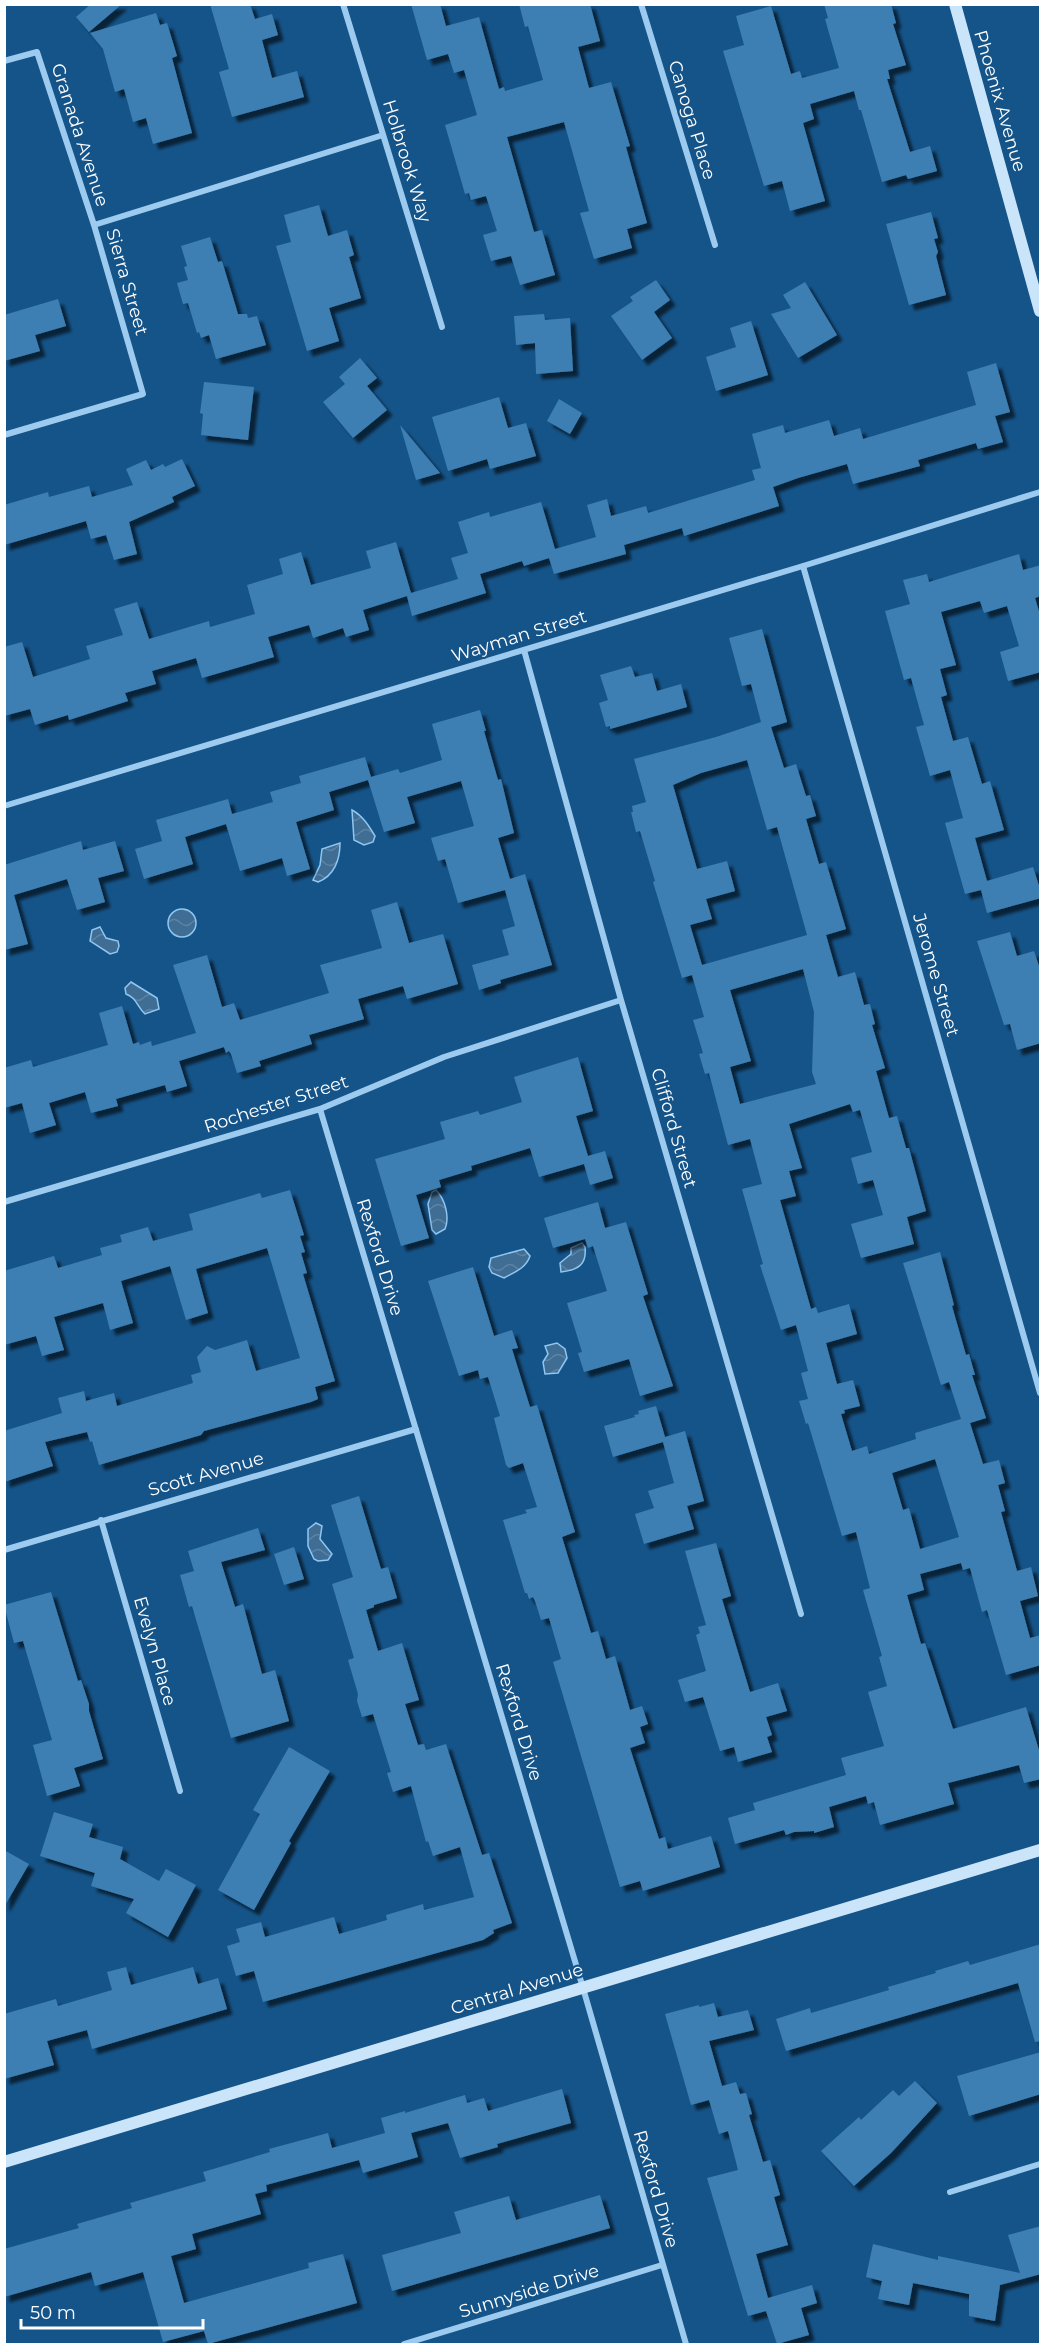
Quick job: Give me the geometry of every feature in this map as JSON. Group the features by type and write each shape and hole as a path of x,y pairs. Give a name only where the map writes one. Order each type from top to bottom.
{"main road":[{"name":"Phoenix Avenue","path":"955,4 1041,311"},
{"name":"Central Avenue","path":"4,2162 1041,1850"}],"street":[{"name":"Holbrook Way","path":"343,4 442,327"},
{"name":"Canoga Place","path":"641,4 715,245"},
{"name":"Granada Avenue","path":"4,61 37,52 94,225"},
{"name":"Sierra Street","path":"4,435 143,394 94,225 383,135"},
{"name":"Wayman Street","path":"4,806 803,566 1041,492"},
{"name":"Jerome Street","path":"803,566 1041,1393"},
{"name":"Clifford Street","path":"524,650 621,1000 801,1614"},
{"name":"Rochester Street","path":"4,1202 320,1109 444,1057 621,1000"},
{"name":"Rexford Drive","path":"320,1109 583,1988 686,2344"},
{"name":"Scott Avenue","path":"4,1550 416,1429"},
{"name":"Evelyn Place","path":"100,1520 180,1791"},
{"path":"950,2192 1041,2164"},
{"name":"Sunnyside Drive","path":"404,2344 662,2265"}],"water":[{"path":"352,810 363,818 375,836 373,842 364,845 354,840"},
{"path":"340,843 339,855 332,872 318,882 313,880 320,865 322,849"},
{"path":"182,909 192,913 196,923 192,933 182,937 172,933 168,923 172,913"},
{"path":"100,927 106,938 118,941 117,952 110,954 90,941 92,930"},
{"path":"131,982 157,998 159,1009 145,1014 126,994 125,988"},
{"path":"436,1190 444,1203 447,1219 445,1229 436,1234 432,1230 428,1204 432,1192"},
{"path":"582,1243 585,1247 583,1262 577,1268 561,1272 560,1263 571,1254 571,1248"},
{"path":"524,1249 530,1256 520,1269 504,1278 492,1273 489,1267 491,1258"},
{"path":"557,1343 565,1349 567,1358 558,1373 545,1374 543,1362 548,1354 545,1346"},
{"path":"316,1523 322,1526 320,1539 332,1554 328,1560 314,1559 308,1546 308,1529"}],"building":[{"path":"91,4 122,4 89,32 76,17"},
{"path":"210,4 250,4 255,19 272,14 278,35 262,40 272,78 297,71 304,97 232,117 219,72 229,69"},
{"path":"411,4 440,4 446,26 479,17 499,89 504,87 505,91 543,80 528,26 525,27 519,4 590,4 600,41 578,47 589,88 611,82 630,146 626,147 647,223 627,229 632,248 594,259 580,213 589,211 564,122 507,137 534,232 542,230 555,275 520,285 511,256 491,261 483,235 497,231 486,196 471,200 469,193 465,194 445,125 477,115 464,70 454,73 448,54 427,60"},
{"path":"824,4 891,4 896,23 893,24 906,65 888,70 890,79 887,79 910,152 930,146 937,171 908,179 906,175 882,182 854,91 810,104 814,119 803,123 825,201 790,211 782,181 764,186 723,51 744,45 736,16 771,6 791,74 800,71 802,78 839,68 825,19 828,18"},
{"path":"156,13 160,25 167,23 177,56 172,58 192,133 153,144 146,118 133,122 124,89 115,92 103,49 90,33"},
{"path":"319,205 328,236 347,230 354,255 349,257 361,298 329,308 339,341 307,351 276,246 291,242 284,215"},
{"path":"931,212 938,238 934,239 938,252 936,256 946,295 909,305 886,224"},
{"path":"210,237 218,262 222,261 238,314 247,314 248,318 257,316 266,345 216,359 209,335 201,338 199,332 197,333 188,303 183,304 177,283 188,280 184,267 187,266 181,246"},
{"path":"656,280 670,300 654,312 672,338 642,360 611,316 633,301 630,297"},
{"path":"805,282 837,335 798,358 771,314 791,308 783,295"},
{"path":"58,299 66,326 35,335 40,351 4,361 4,315"},
{"path":"544,314 545,320 570,318 573,371 536,374 535,343 516,345 514,316"},
{"path":"751,321 768,375 716,391 706,357 736,347 730,328"},
{"path":"360,358 377,378 367,386 387,410 353,438 323,402 345,384 339,377"},
{"path":"996,363 1010,412 995,416 1003,442 978,449 976,443 918,460 920,466 853,484 847,464 798,478 773,487 779,506 684,536 682,528 624,545 626,554 554,574 549,558 524,566 522,561 480,574 486,593 412,616 407,596 363,610 369,630 346,637 343,628 313,638 309,625 268,637 274,657 202,678 196,658 152,671 156,684 125,693 128,701 69,720 68,715 35,725 30,709 4,716 4,647 22,642 33,677 90,659 86,646 123,635 114,609 137,602 149,639 209,621 210,627 255,614 247,585 283,574 279,559 301,552 311,585 371,568 366,551 396,542 411,593 458,579 451,558 468,553 458,522 489,512 490,517 541,502 555,549 596,537 587,505 607,499 611,516 646,506 648,513 755,480 752,470 761,468 752,434 783,425 785,433 829,420 834,436 860,428 863,439 976,405 967,372"},
{"path":"204,382 254,387 248,440 201,435 203,414 200,413"},
{"path":"499,397 508,428 526,423 536,456 490,469 487,459 448,471 432,417"},
{"path":"559,399 582,413 570,434 547,421"},
{"path":"400,425 440,473 416,480"},
{"path":"182,459 195,486 172,497 174,502 129,522 137,554 114,560 106,535 91,539 86,521 4,545 4,505 48,492 49,497 89,486 92,497 133,485 126,469 146,460 151,470 163,464 165,467"},
{"path":"1019,554 1023,570 1041,565 1041,596 1035,598 1041,618 1041,672 1008,681 1000,652 1019,646 1007,606 984,613 980,601 941,612 956,665 940,669 947,695 941,697 953,741 968,737 982,784 990,781 1004,830 975,838 987,881 1033,867 1041,892 1041,898 987,913 981,890 965,894 945,823 963,818 950,770 930,776 916,727 924,725 911,678 904,680 885,611 910,604 903,580 927,574 929,582"},
{"path":"762,629 787,722 771,727 784,768 796,764 806,796 810,795 816,816 806,819 819,864 826,862 846,929 826,935 838,977 855,972 864,1005 870,1004 875,1024 872,1025 885,1068 876,1071 889,1118 897,1116 906,1148 909,1148 926,1211 907,1217 914,1244 861,1258 851,1224 883,1215 873,1180 858,1184 851,1158 872,1152 860,1110 853,1112 850,1104 789,1124 802,1168 789,1171 796,1196 780,1200 811,1309 816,1307 818,1313 849,1304 857,1334 826,1343 837,1384 853,1380 860,1406 844,1410 845,1413 841,1414 852,1451 867,1446 869,1454 916,1439 915,1433 961,1419 949,1382 941,1385 903,1263 940,1252 954,1305 952,1306 966,1355 969,1354 975,1375 972,1375 986,1418 970,1423 983,1464 999,1460 1005,1483 998,1485 1005,1511 1001,1512 1017,1571 1031,1567 1038,1596 1020,1601 1030,1638 1041,1635 1041,1665 1006,1675 987,1610 982,1612 970,1568 963,1570 961,1563 920,1574 924,1590 907,1595 921,1644 925,1643 953,1729 1026,1707 1041,1757 1041,1779 1024,1783 1019,1765 948,1783 954,1804 880,1825 874,1802 868,1804 866,1796 829,1807 834,1827 814,1833 814,1831 794,1832 786,1835 784,1830 735,1844 728,1818 755,1810 753,1803 846,1775 841,1758 884,1746 868,1692 887,1686 879,1657 882,1656 863,1590 870,1588 856,1532 842,1536 808,1423 806,1424 799,1401 808,1399 801,1373 808,1371 796,1325 781,1330 760,1265 763,1264 742,1189 762,1184 750,1139 728,1145 709,1073 705,1074 699,1054 703,1053 693,1020 704,1017 692,975 682,978 640,831 636,832 631,812 633,812 632,806 646,802 634,759 716,737 761,722 751,684 742,686 729,638","holes":["747,760 767,830 777,827 807,935 702,965 690,925 712,919 706,899 735,891 727,861 697,869 673,785 701,773","803,969 814,1012 812,1072 816,1084 740,1104 730,1067 751,1061 730,990","935,1459 959,1537 920,1549 909,1508 903,1510 892,1473"]},
{"path":"631,666 635,677 652,673 657,691 681,684 687,707 610,729 610,726 606,727 599,703 608,700 600,675"},
{"path":"480,710 498,780 501,779 514,833 498,838 510,879 525,874 552,965 500,980 501,983 479,990 472,965 509,955 502,930 515,926 505,890 458,903 445,859 438,861 431,838 474,826 461,781 407,797 415,823 384,832 368,780 329,792 334,810 296,822 310,869 287,876 282,858 240,871 226,824 185,837 193,864 144,879 135,849 162,841 156,820 228,799 232,814 273,802 270,792 301,783 299,776 365,757 371,777 398,769 400,773 442,760 432,724"},
{"path":"81,841 83,850 115,841 124,871 98,878 105,902 77,910 67,879 14,895 28,944 4,950 4,865"},
{"path":"397,902 409,943 443,934 458,984 407,999 403,986 358,999 364,1019 309,1035 312,1044 259,1061 261,1066 237,1073 231,1054 229,1051 226,1053 224,1047 179,1061 187,1086 167,1092 165,1085 116,1099 118,1106 91,1113 85,1092 49,1103 56,1125 30,1133 22,1103 4,1108 4,1068 31,1060 33,1067 108,1045 99,1013 122,1006 133,1044 139,1042 140,1045 151,1041 152,1046 196,1033 173,965 207,955 222,1007 234,1003 240,1020 329,993 320,965 382,948 371,910"},
{"path":"1010,932 1017,956 1034,951 1041,972 1041,1043 1017,1050 1010,1024 1004,1025 977,941"},
{"path":"578,1057 593,1111 576,1116 588,1156 605,1151 613,1178 590,1185 584,1164 539,1177 530,1148 471,1166 472,1170 439,1180 441,1187 416,1195 429,1238 401,1246 375,1159 445,1139 440,1122 478,1111 480,1115 522,1102 514,1077"},
{"path":"290,1190 304,1235 300,1236 305,1252 301,1253 307,1273 303,1274 335,1381 315,1387 318,1399 204,1431 201,1435 99,1465 87,1432 45,1442 53,1466 4,1482 4,1431 62,1413 58,1398 84,1391 86,1401 114,1393 117,1406 193,1383 191,1375 201,1372 197,1357 207,1346 215,1350 247,1340 256,1371 300,1358 267,1248 196,1269 208,1313 186,1320 170,1266 121,1281 133,1323 110,1330 103,1303 54,1317 64,1350 42,1356 36,1336 4,1345 4,1271 54,1256 58,1268 102,1255 100,1248 122,1242 120,1235 148,1227 153,1241 193,1230 189,1214 260,1193 262,1198"},
{"path":"598,1202 605,1228 626,1222 648,1294 643,1296 673,1386 640,1396 629,1359 584,1372 578,1353 582,1352 567,1303 607,1291 593,1246 588,1248 585,1239 553,1248 544,1218"},
{"path":"473,1267 494,1336 512,1330 518,1348 512,1349 530,1407 537,1405 575,1532 562,1537 591,1633 598,1631 606,1659 615,1656 630,1710 642,1706 648,1724 640,1727 645,1743 630,1748 659,1839 665,1837 668,1849 711,1836 720,1867 643,1891 640,1881 620,1887 553,1662 561,1659 549,1618 541,1620 533,1597 529,1599 525,1593 503,1520 527,1513 525,1510 537,1507 523,1463 509,1468 506,1465 494,1418 500,1416 488,1377 480,1379 478,1370 459,1376 428,1281"},
{"path":"656,1406 665,1437 685,1431 704,1501 687,1506 694,1529 644,1544 635,1514 654,1508 648,1491 674,1483 663,1442 613,1457 604,1426 635,1417 634,1415 639,1414 638,1411"},
{"path":"359,1496 381,1569 388,1567 397,1598 366,1610 378,1651 402,1643 419,1700 405,1704 418,1745 424,1744 426,1750 446,1744 482,1855 489,1853 512,1923 493,1930 494,1933 483,1940 263,2002 254,1971 236,1976 227,1946 240,1942 236,1929 261,1922 265,1937 334,1917 339,1934 387,1920 386,1915 423,1904 424,1910 474,1897 460,1847 433,1856 428,1841 426,1842 411,1786 393,1792 387,1773 391,1772 373,1714 362,1717 357,1701 358,1694 348,1660 354,1658 332,1584 353,1577 331,1505"},
{"path":"258,1528 265,1550 221,1562 235,1607 243,1604 262,1674 275,1670 289,1721 231,1738 192,1606 189,1607 180,1575 194,1571 188,1551"},
{"path":"716,1543 731,1596 722,1599 750,1692 778,1683 787,1711 766,1717 772,1735 767,1737 772,1752 738,1762 734,1747 720,1751 703,1697 685,1702 678,1680 706,1671 696,1635 700,1633 698,1627 706,1625 685,1551"},
{"path":"294,1547 304,1579 284,1585 274,1554"},
{"path":"51,1592 78,1681 81,1680 89,1704 103,1759 74,1768 80,1786 47,1796 33,1745 52,1740 23,1641 14,1643 4,1605"},
{"path":"289,1747 330,1771 289,1841 291,1843 254,1910 218,1890 260,1814 253,1810"},
{"path":"54,1812 93,1824 89,1837 123,1847 120,1859 159,1881 166,1869 196,1885 168,1937 126,1913 134,1899 91,1886 95,1873 40,1856"},
{"path":"4,1850 29,1864 4,1907"},
{"path":"1041,1944 1041,2041 1035,2042 1018,1983 786,2051 776,2019 810,2008 811,2013 889,1990 888,1987 968,1961 970,1965"},
{"path":"126,1967 131,1985 193,1967 198,1984 218,1978 227,2009 92,2049 87,2030 47,2041 54,2065 4,2079 4,2014 56,1999 58,2006 112,1990 107,1972"},
{"path":"714,2003 718,2017 748,2010 754,2030 709,2041 722,2086 736,2082 740,2094 746,2093 752,2114 749,2115 763,2162 770,2160 780,2195 774,2197 788,2245 756,2254 768,2298 812,2285 817,2303 801,2308 809,2335 777,2344 766,2311 748,2316 707,2178 738,2170 728,2131 719,2134 709,2100 691,2105 665,2014"},
{"path":"1041,2052 1041,2094 969,2116 957,2076"},
{"path":"915,2081 937,2103 891,2153 854,2186 821,2151 859,2117 861,2120 893,2090 899,2096"},
{"path":"562,2089 571,2123 497,2144 498,2147 460,2158 448,2123 411,2133 418,2157 363,2173 359,2160 266,2185 267,2191 255,2194 261,2214 192,2234 196,2249 171,2256 184,2303 309,2268 308,2263 343,2254 357,2303 208,2344 204,2331 163,2342 143,2272 95,2286 91,2272 4,2297 4,2249 79,2228 77,2224 132,2208 130,2203 206,2181 203,2172 270,2152 269,2149 328,2133 332,2148 385,2133 381,2118 465,2095 467,2103 484,2098 488,2111"},
{"path":"600,2195 610,2228 392,2291 382,2255 461,2233 454,2212 509,2196 516,2220"},
{"path":"1041,2226 1041,2274 1000,2285 995,2321 969,2316 969,2294 913,2283 909,2305 878,2299 882,2281 866,2277 873,2244 938,2260 938,2256 1020,2273 1008,2235"}]}
